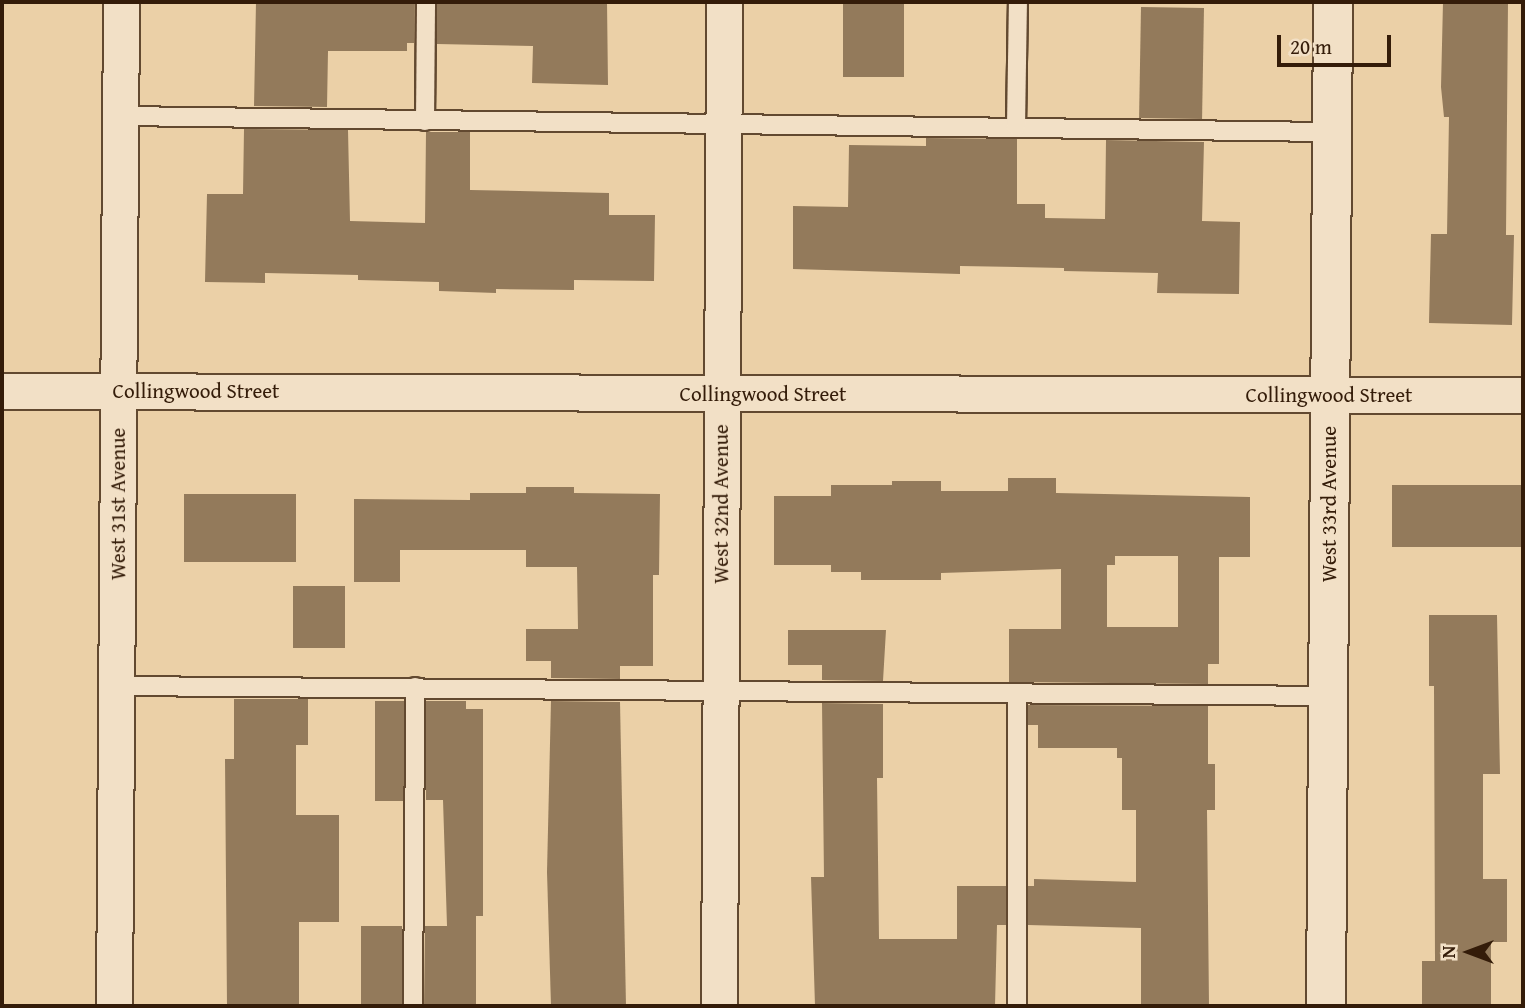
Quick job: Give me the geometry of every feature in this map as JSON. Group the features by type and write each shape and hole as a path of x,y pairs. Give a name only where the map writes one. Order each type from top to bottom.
{"street":[{"name":"West 31st Avenue","path":"114,1006 121,2"},
{"name":"West 32nd Avenue","path":"719,1006 724,2"},
{"name":"West 33rd Avenue","path":"1326,1006 1333,2"},
{"name":"Collingwood Street","path":"2,391 1329,396 1523,394"}],"lane":[{"path":"425,121 426,2"},
{"path":"1016,126 1018,2"},
{"path":"121,116 425,121 723,121 1332,132"},
{"path":"117,686 1328,696"},
{"path":"413,1006 415,687"},
{"path":"1017,693 1017,1006"}],"building":[{"path":"256,2 415,2 414,43 407,43 407,51 328,51 327,107 254,106"},
{"path":"437,2 607,2 608,85 532,83 533,46 437,44"},
{"path":"843,2 904,2 904,77 843,77"},
{"path":"1443,2 1508,2 1506,235 1514,235 1512,325 1429,323 1431,234 1447,234 1449,117 1444,117 1441,87"},
{"path":"1141,7 1204,8 1202,119 1139,118"},
{"path":"244,129 348,130 350,221 425,223 426,132 470,132 470,190 609,193 609,215 655,215 654,281 574,280 574,290 496,289 496,293 439,291 439,282 358,280 358,275 265,273 265,283 205,282 207,194 243,194"},
{"path":"926,138 1017,139 1017,204 1045,204 1045,218 1105,219 1106,140 1204,142 1202,221 1240,222 1239,294 1157,293 1158,273 960,266 960,274 793,269 793,206 848,207 849,145 926,146"},
{"path":"1008,478 1056,478 1056,493 1250,497 1250,557 1219,557 1219,664 1208,664 1208,684 1009,682 1009,629 1061,629 1061,569 941,573 941,580 861,580 861,572 831,572 831,565 774,565 774,496 831,496 831,485 892,485 892,481 941,481 941,491 1008,491","holes":["1115,556 1178,556 1178,627 1107,627 1107,565 1115,565"]},
{"path":"1392,485 1523,485 1523,547 1392,547"},
{"path":"526,487 574,487 574,493 660,494 659,575 653,575 653,666 620,666 620,679 551,678 551,661 526,661 526,629 578,629 577,567 526,567 526,550 400,550 400,582 354,582 354,499 470,500 470,493 526,493"},
{"path":"184,494 296,494 296,562 184,562"},
{"path":"293,586 345,586 345,648 293,648"},
{"path":"1429,615 1497,615 1500,774 1483,774 1483,879 1507,879 1507,942 1491,942 1491,1006 1422,1006 1422,961 1435,961 1434,686 1429,686"},
{"path":"788,630 886,630 883,681 822,680 822,665 788,665"},
{"path":"234,699 308,699 308,745 296,745 296,815 339,815 339,922 299,922 299,1006 227,1006 225,759 234,759"},
{"path":"375,701 404,701 404,801 375,801"},
{"path":"426,701 466,701 466,709 483,709 483,916 476,916 476,1006 424,1006 425,926 447,926 443,800 426,800"},
{"path":"551,701 620,702 626,1006 551,1006 547,872"},
{"path":"822,703 883,704 883,778 877,778 879,939 957,939 957,886 1006,886 1006,925 997,925 995,1006 815,1006 811,877 824,877"},
{"path":"1028,705 1208,706 1208,764 1215,764 1215,810 1207,810 1209,1006 1141,1006 1141,928 1028,925 1028,886 1034,886 1034,879 1136,882 1136,810 1122,810 1122,758 1117,758 1117,748 1038,748 1038,725 1028,725"},
{"path":"361,926 402,926 402,1006 361,1006"}]}
